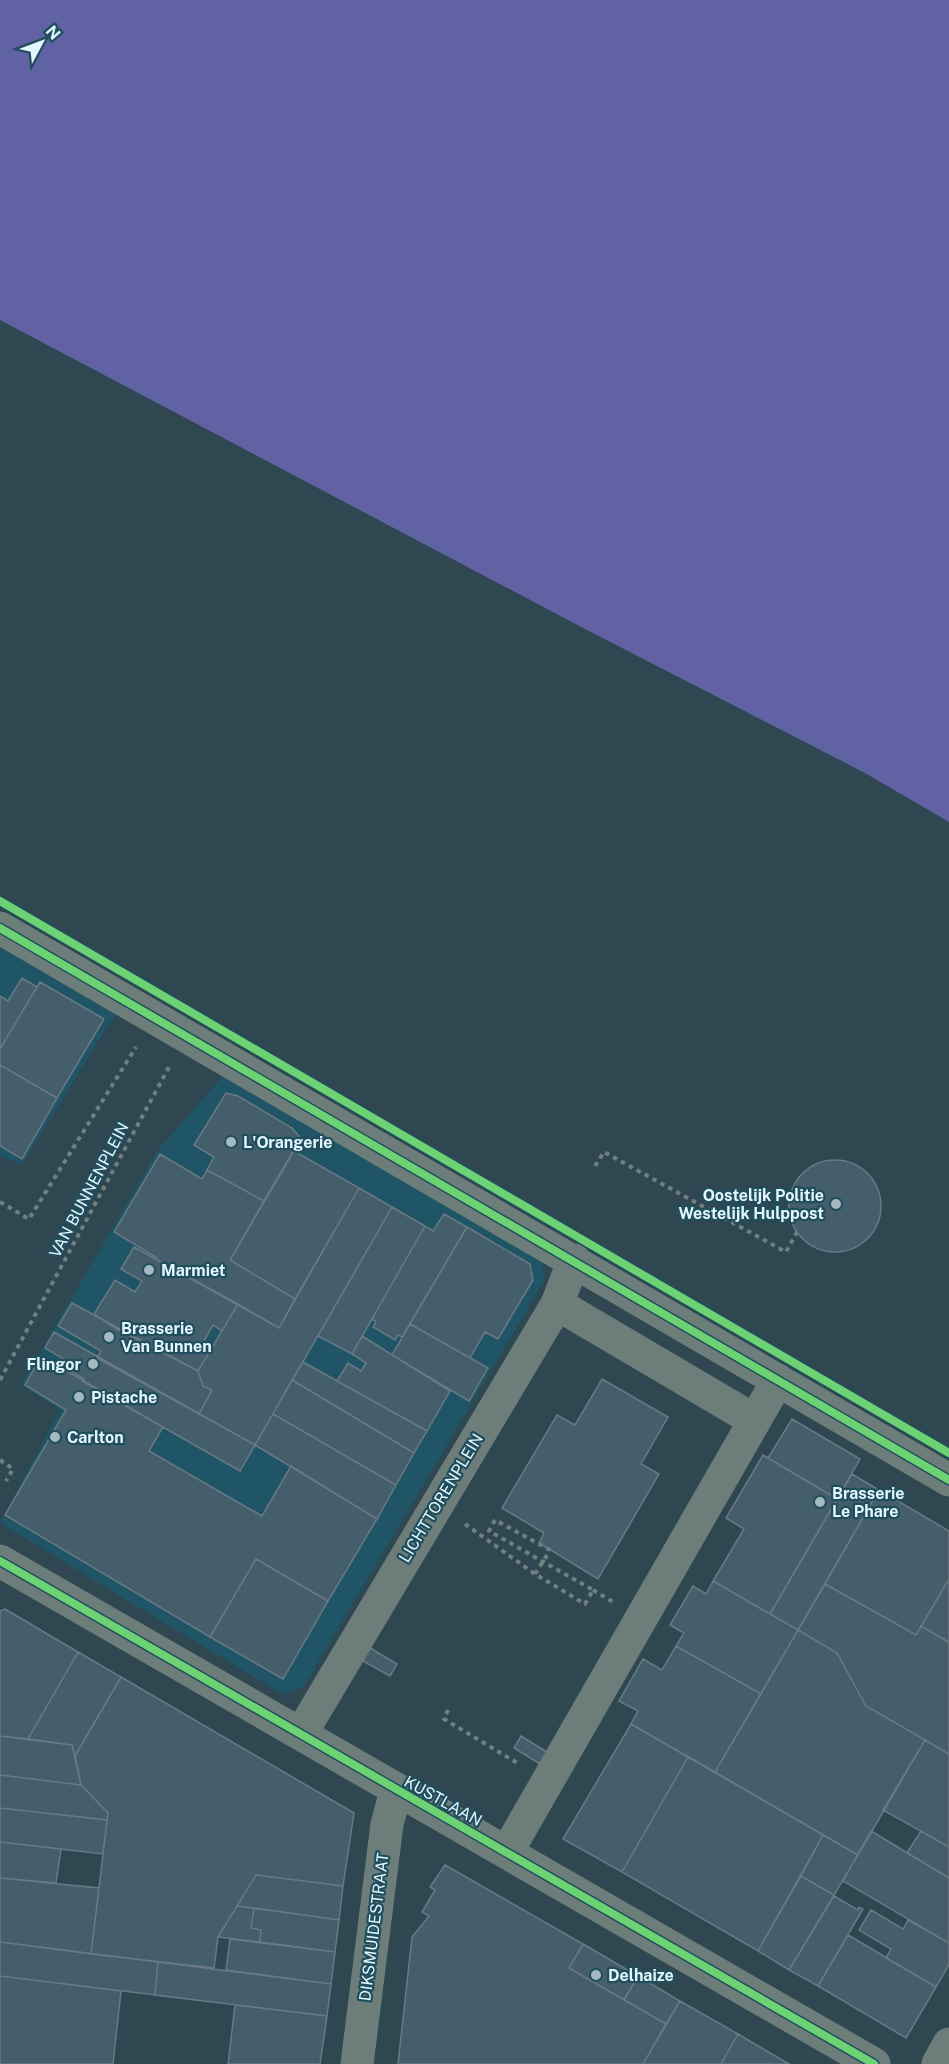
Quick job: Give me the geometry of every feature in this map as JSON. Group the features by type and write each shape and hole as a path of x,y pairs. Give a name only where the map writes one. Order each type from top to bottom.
{"street":[{"path":"0,928 949,1480"},
{"name":"LICHTTORENPLEIN","path":"302,1732 557,1304 574,1260"},
{"path":"557,1304 754,1420"},
{"path":"507,1852 778,1380"},
{"name":"KUSTLAAN","path":"0,1562 302,1732 396,1791 507,1852 874,2064"},
{"name":"DIKSMUIDESTRAAT","path":"357,2064 387,1824 396,1791"},
{"path":"938,2064 949,2044"}],"path":[{"path":"595,1166 604,1152 786,1252 797,1232"},
{"path":"0,1461 13,1468 6,1481"},
{"path":"436,1506 535,1574 585,1604 593,1590 542,1563 489,1530 495,1520 549,1551 542,1563 535,1574"},
{"path":"448,1710 444,1719 548,1781"}],"shaded area":[{"path":"0,947 115,1014 22,1165 0,1156"},
{"path":"223,1076 543,1260 544,1281 303,1688 282,1694 0,1523 60,1410 21,1385 157,1151"}],"water":[{"path":"0,0 949,0 949,822 865,773 585,629 0,320"}],"building":[{"path":"22,978 37,987 0,1049 0,996 8,1001"},
{"path":"40,982 104,1019 57,1098 0,1065 0,1049"},
{"path":"0,1065 57,1098 22,1159 0,1146"},
{"path":"226,1093 238,1096 292,1128 299,1136 298,1143 264,1201 207,1170 214,1157 194,1145"},
{"path":"294,1151 359,1188 295,1299 230,1260"},
{"path":"160,1154 202,1179 207,1170 264,1201 230,1260 295,1299 279,1328 155,1259 156,1257 114,1232"},
{"name":"Oostelijk Politie Westelijk Hulppost","path":"835,1160 861,1168 873,1180 881,1206 873,1232 861,1244 835,1252 809,1244 797,1232 789,1206 797,1180 809,1168"},
{"path":"359,1188 392,1207 255,1445 199,1414 212,1390 203,1386 198,1371 238,1304 279,1328"},
{"path":"392,1207 425,1226 352,1354 318,1336"},
{"path":"444,1214 467,1227 402,1337 398,1335 395,1340 373,1327 376,1322 372,1319 425,1226 433,1231"},
{"path":"467,1227 530,1264 533,1280 498,1339 485,1332 470,1358 410,1324"},
{"path":"134,1247 238,1304 222,1331 213,1325 203,1343 212,1348 198,1371 115,1328 94,1314 115,1280 135,1292 142,1281 121,1269"},
{"path":"72,1303 198,1371 203,1386 212,1390 199,1414 97,1358 101,1351 58,1326"},
{"path":"410,1324 488,1368 469,1401 392,1355"},
{"path":"54,1332 255,1445 240,1471 82,1381 84,1379 64,1367 67,1361 45,1348"},
{"path":"362,1336 450,1391 427,1431 337,1381 348,1363 361,1371 366,1363 352,1354"},
{"path":"41,1356 163,1427 149,1451 262,1516 291,1466 377,1519 328,1601 256,1559 210,1637 5,1515 66,1410 25,1385"},
{"path":"303,1362 427,1431 414,1453 292,1380"},
{"path":"602,1379 668,1417 641,1464 659,1474 598,1579 539,1543 544,1533 502,1508 557,1415 575,1425"},
{"path":"292,1380 414,1453 396,1485 273,1414"},
{"path":"273,1414 396,1485 377,1519 255,1445"},
{"path":"792,1419 860,1459 837,1499 768,1458"},
{"path":"763,1455 837,1499 770,1614 713,1581 744,1529 726,1518"},
{"path":"852,1474 879,1490 798,1630 770,1614"},
{"path":"879,1490 949,1531 949,1579 916,1635 825,1584"},
{"path":"256,1559 328,1601 283,1679 210,1637"},
{"path":"949,1579 949,1641 948,1642 921,1626"},
{"path":"713,1581 798,1630 761,1694 676,1646 684,1633 670,1625 693,1586 706,1594"},
{"path":"825,1584 916,1635 921,1626 949,1642 949,1754 866,1706 837,1653 798,1630"},
{"path":"5,1609 78,1652 28,1739 0,1736 0,1611"},
{"path":"798,1630 837,1653 866,1706 925,1740 858,1855 715,1772"},
{"path":"676,1646 761,1694 715,1772 631,1724 638,1711 619,1701 643,1659 662,1670"},
{"path":"370,1648 397,1664 390,1676 363,1661"},
{"path":"78,1652 121,1677 75,1756 72,1745 28,1739"},
{"path":"121,1677 354,1813 343,1886 256,1875 218,1937 214,1968 91,1954 108,1813 81,1785 75,1756"},
{"path":"631,1724 688,1757 622,1872 563,1839"},
{"path":"0,1736 72,1745 81,1785 0,1775"},
{"path":"521,1736 547,1752 540,1764 514,1748"},
{"path":"925,1740 949,1754 949,1847 883,1810"},
{"path":"688,1757 823,1835 758,1951 622,1872"},
{"path":"0,1775 81,1785 108,1813 107,1820 0,1808"},
{"path":"0,1808 107,1820 103,1854 0,1842"},
{"path":"871,1831 949,1878 949,1943 843,1881"},
{"path":"921,1831 949,1847 949,1878 907,1853"},
{"path":"823,1835 858,1855 834,1895 801,1876"},
{"path":"0,1842 61,1849 56,1883 0,1878"},
{"path":"445,1865 583,1944 569,1968 666,2024 643,2064 398,2064 412,1937 429,1916 422,1912 435,1890 430,1887"},
{"path":"256,1875 343,1886 339,1920 237,1906"},
{"path":"801,1876 834,1895 789,1970 758,1951"},
{"path":"0,1878 99,1888 91,1954 0,1942"},
{"path":"834,1896 858,1910 859,1907 863,1909 818,1986 789,1970"},
{"path":"237,1906 254,1908 251,1928 261,1930 260,1942 218,1937"},
{"path":"254,1908 339,1920 335,1952 260,1942 261,1930 251,1928"},
{"path":"871,1910 903,1929 908,1920 949,1943 949,1965 936,1987 886,1958 891,1949 859,1930"},
{"path":"848,1935 936,1987 906,2038 818,1986"},
{"path":"230,1939 335,1952 331,1984 226,1970"},
{"path":"0,1942 158,1962 155,1995 0,1976"},
{"path":"583,1944 638,1976 624,2000 569,1968"},
{"path":"158,1962 331,1984 327,2016 155,1995"},
{"path":"0,1976 121,1991 113,2064 0,2064"},
{"path":"638,1976 680,2001 666,2024 624,2000"},
{"path":"680,2001 738,2034 721,2064 643,2064"},
{"path":"235,2005 327,2016 320,2064 228,2064"},
{"path":"738,2034 789,2064 721,2064"}],"cycle path":[{"path":"0,901 949,1453"},
{"path":"0,928 949,1480"},
{"path":"0,1561 874,2064"}],"place":[{"name":"L'Orangerie","path":"231,1142"},
{"name":"Oostelijk Politie Westelijk Hulppost","path":"836,1204"},
{"name":"Marmiet","path":"149,1270"},
{"name":"Brasserie Van Bunnen","path":"109,1337"},
{"name":"Flingor","path":"93,1364"},
{"name":"Pistache","path":"79,1397"},
{"name":"Carlton","path":"55,1437"},
{"name":"Brasserie Le Phare","path":"820,1502"},
{"name":"Delhaize","path":"596,1975"}]}
